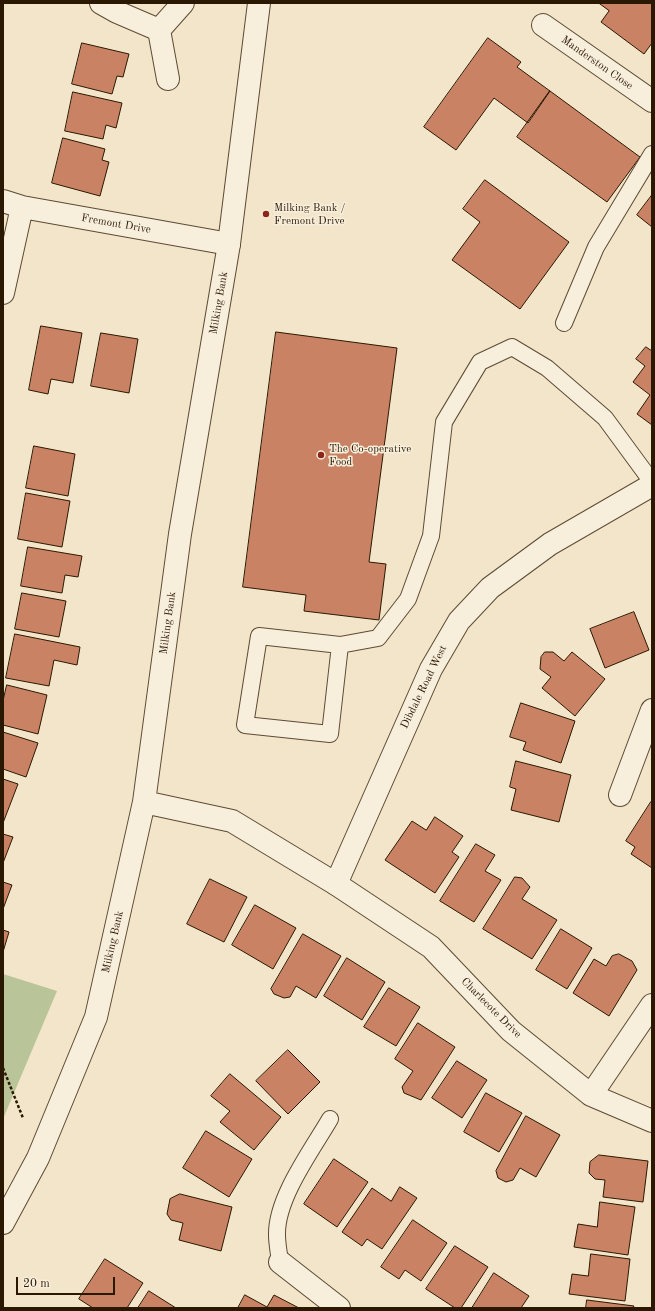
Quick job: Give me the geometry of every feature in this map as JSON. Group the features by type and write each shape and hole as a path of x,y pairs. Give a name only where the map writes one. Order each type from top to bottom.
{"street":[{"path":"101,3 117,12 159,30"},
{"path":"159,30 183,3"},
{"name":"Milking Bank","path":"3,1223 38,1158 96,1017 144,802 180,534 229,244 259,3"},
{"name":"Manderston Close","path":"543,25 652,101"},
{"path":"159,30 168,79"},
{"path":"3,293 12,204"},
{"name":"Fremont Drive","path":"12,204 229,244"},
{"name":"Dibdale Road West","path":"336,884 431,669 459,621 490,588 550,544 652,485"},
{"path":"620,795 647,742 652,710"},
{"name":"Charlecote Drive","path":"144,802 232,821 336,884 431,947 512,1031 591,1095 652,1121"},
{"path":"591,1095 652,1004"},
{"path":"280,1262 339,1308"}],"lane":[{"path":"564,323 596,247 652,154"},
{"path":"340,645 330,734 245,725 259,636 340,645 378,638 408,599 431,536 444,422 480,362 512,347 547,368 605,418 652,482"},
{"path":"280,1262 277,1234 282,1207 290,1187 330,1119"}],"path":[{"path":"3,1068 38,1158"}],"green space":[{"path":"3,974 57,991 3,1119"}],"building":[{"path":"599,3 652,3 652,43 644,54 601,22 609,11"},
{"path":"488,38 521,62 517,67 550,91 528,123 494,98 456,150 424,127"},
{"path":"82,43 129,54 123,77 117,76 112,94 72,84"},
{"path":"550,91 640,157 607,202 517,137"},
{"path":"73,92 122,103 116,128 106,125 103,139 65,131"},
{"path":"63,138 105,149 102,160 109,162 100,196 52,183"},
{"path":"485,180 569,242 520,309 452,260 480,222 463,209"},
{"path":"652,195 652,227 637,215"},
{"path":"41,326 82,333 73,383 51,379 48,394 29,390"},
{"name":"The Co-operative Food","path":"276,332 397,348 369,562 386,564 379,620 304,611 306,595 243,587"},
{"path":"101,333 138,339 129,393 91,386"},
{"path":"646,347 652,351 652,425 637,414 650,395 633,382 645,366 636,359"},
{"path":"34,446 75,454 68,496 26,488"},
{"path":"26,493 70,501 62,547 18,539"},
{"path":"28,547 82,556 78,577 65,575 62,593 21,586"},
{"path":"22,593 66,601 59,637 15,629"},
{"path":"634,612 649,650 605,668 590,629"},
{"path":"15,634 80,647 77,665 54,660 49,686 6,678"},
{"path":"545,652 553,652 564,661 572,652 605,679 575,716 542,688 551,677 540,669 541,657"},
{"path":"7,685 47,695 38,734 3,725 3,701"},
{"path":"521,703 575,721 561,763 523,750 526,742 510,737"},
{"path":"3,732 38,743 26,777 3,769"},
{"path":"516,761 571,775 559,822 511,810 516,789 510,787"},
{"path":"3,779 18,784 3,823"},
{"path":"651,802 652,868 631,854 635,847 626,841"},
{"path":"435,817 463,836 452,852 459,857 435,893 385,860 412,821 426,830"},
{"path":"3,834 13,837 3,863"},
{"path":"476,844 495,855 485,871 501,880 474,922 440,901"},
{"path":"515,877 522,878 530,887 522,899 557,920 532,959 483,929"},
{"path":"210,879 247,897 224,942 187,924"},
{"path":"3,882 12,885 3,909"},
{"path":"255,905 296,928 273,969 232,945"},
{"path":"561,929 592,948 567,989 536,970"},
{"path":"3,930 9,932 3,952"},
{"path":"303,934 341,956 316,998 296,986 290,997 284,998 274,994 271,989"},
{"path":"619,954 632,961 637,970 609,1016 573,993 594,959 606,966 612,956"},
{"path":"347,958 385,982 362,1020 324,996"},
{"path":"389,988 420,1007 396,1046 364,1027"},
{"path":"418,1023 455,1047 421,1100 404,1093 402,1087 413,1071 395,1059"},
{"path":"288,1050 320,1082 288,1114 256,1081"},
{"path":"457,1061 487,1080 462,1118 432,1098"},
{"path":"230,1074 281,1117 254,1150 220,1122 230,1111 211,1096"},
{"path":"486,1093 522,1113 499,1152 464,1132"},
{"path":"526,1116 560,1135 536,1177 520,1168 513,1180 506,1182 498,1178 496,1171"},
{"path":"206,1131 252,1159 229,1197 183,1168"},
{"path":"599,1155 648,1161 643,1202 603,1197 605,1180 595,1179 589,1173 590,1162"},
{"path":"334,1159 368,1182 337,1227 304,1204"},
{"path":"400,1187 417,1198 382,1249 367,1239 362,1246 342,1232 372,1188 391,1201"},
{"path":"180,1194 232,1207 221,1251 179,1240 183,1223 171,1220 167,1214 170,1199"},
{"path":"600,1202 635,1207 628,1255 574,1247 578,1224 597,1227"},
{"path":"413,1220 447,1243 421,1281 405,1270 399,1279 381,1267"},
{"path":"455,1246 488,1267 461,1308 455,1308 426,1289"},
{"path":"591,1254 630,1259 625,1301 569,1294 572,1274 588,1276"},
{"path":"105,1259 143,1283 127,1308 93,1308 79,1299"},
{"path":"494,1273 529,1296 521,1308 472,1308"},
{"path":"149,1291 176,1308 138,1308"},
{"path":"245,1295 267,1307 274,1295 299,1308 238,1308"},
{"path":"587,1300 634,1306 633,1308 586,1308"}],"place":[{"name":"Milking Bank / Fremont Drive","path":"266,214"},
{"name":"The Co-operative Food","path":"321,455"}]}
